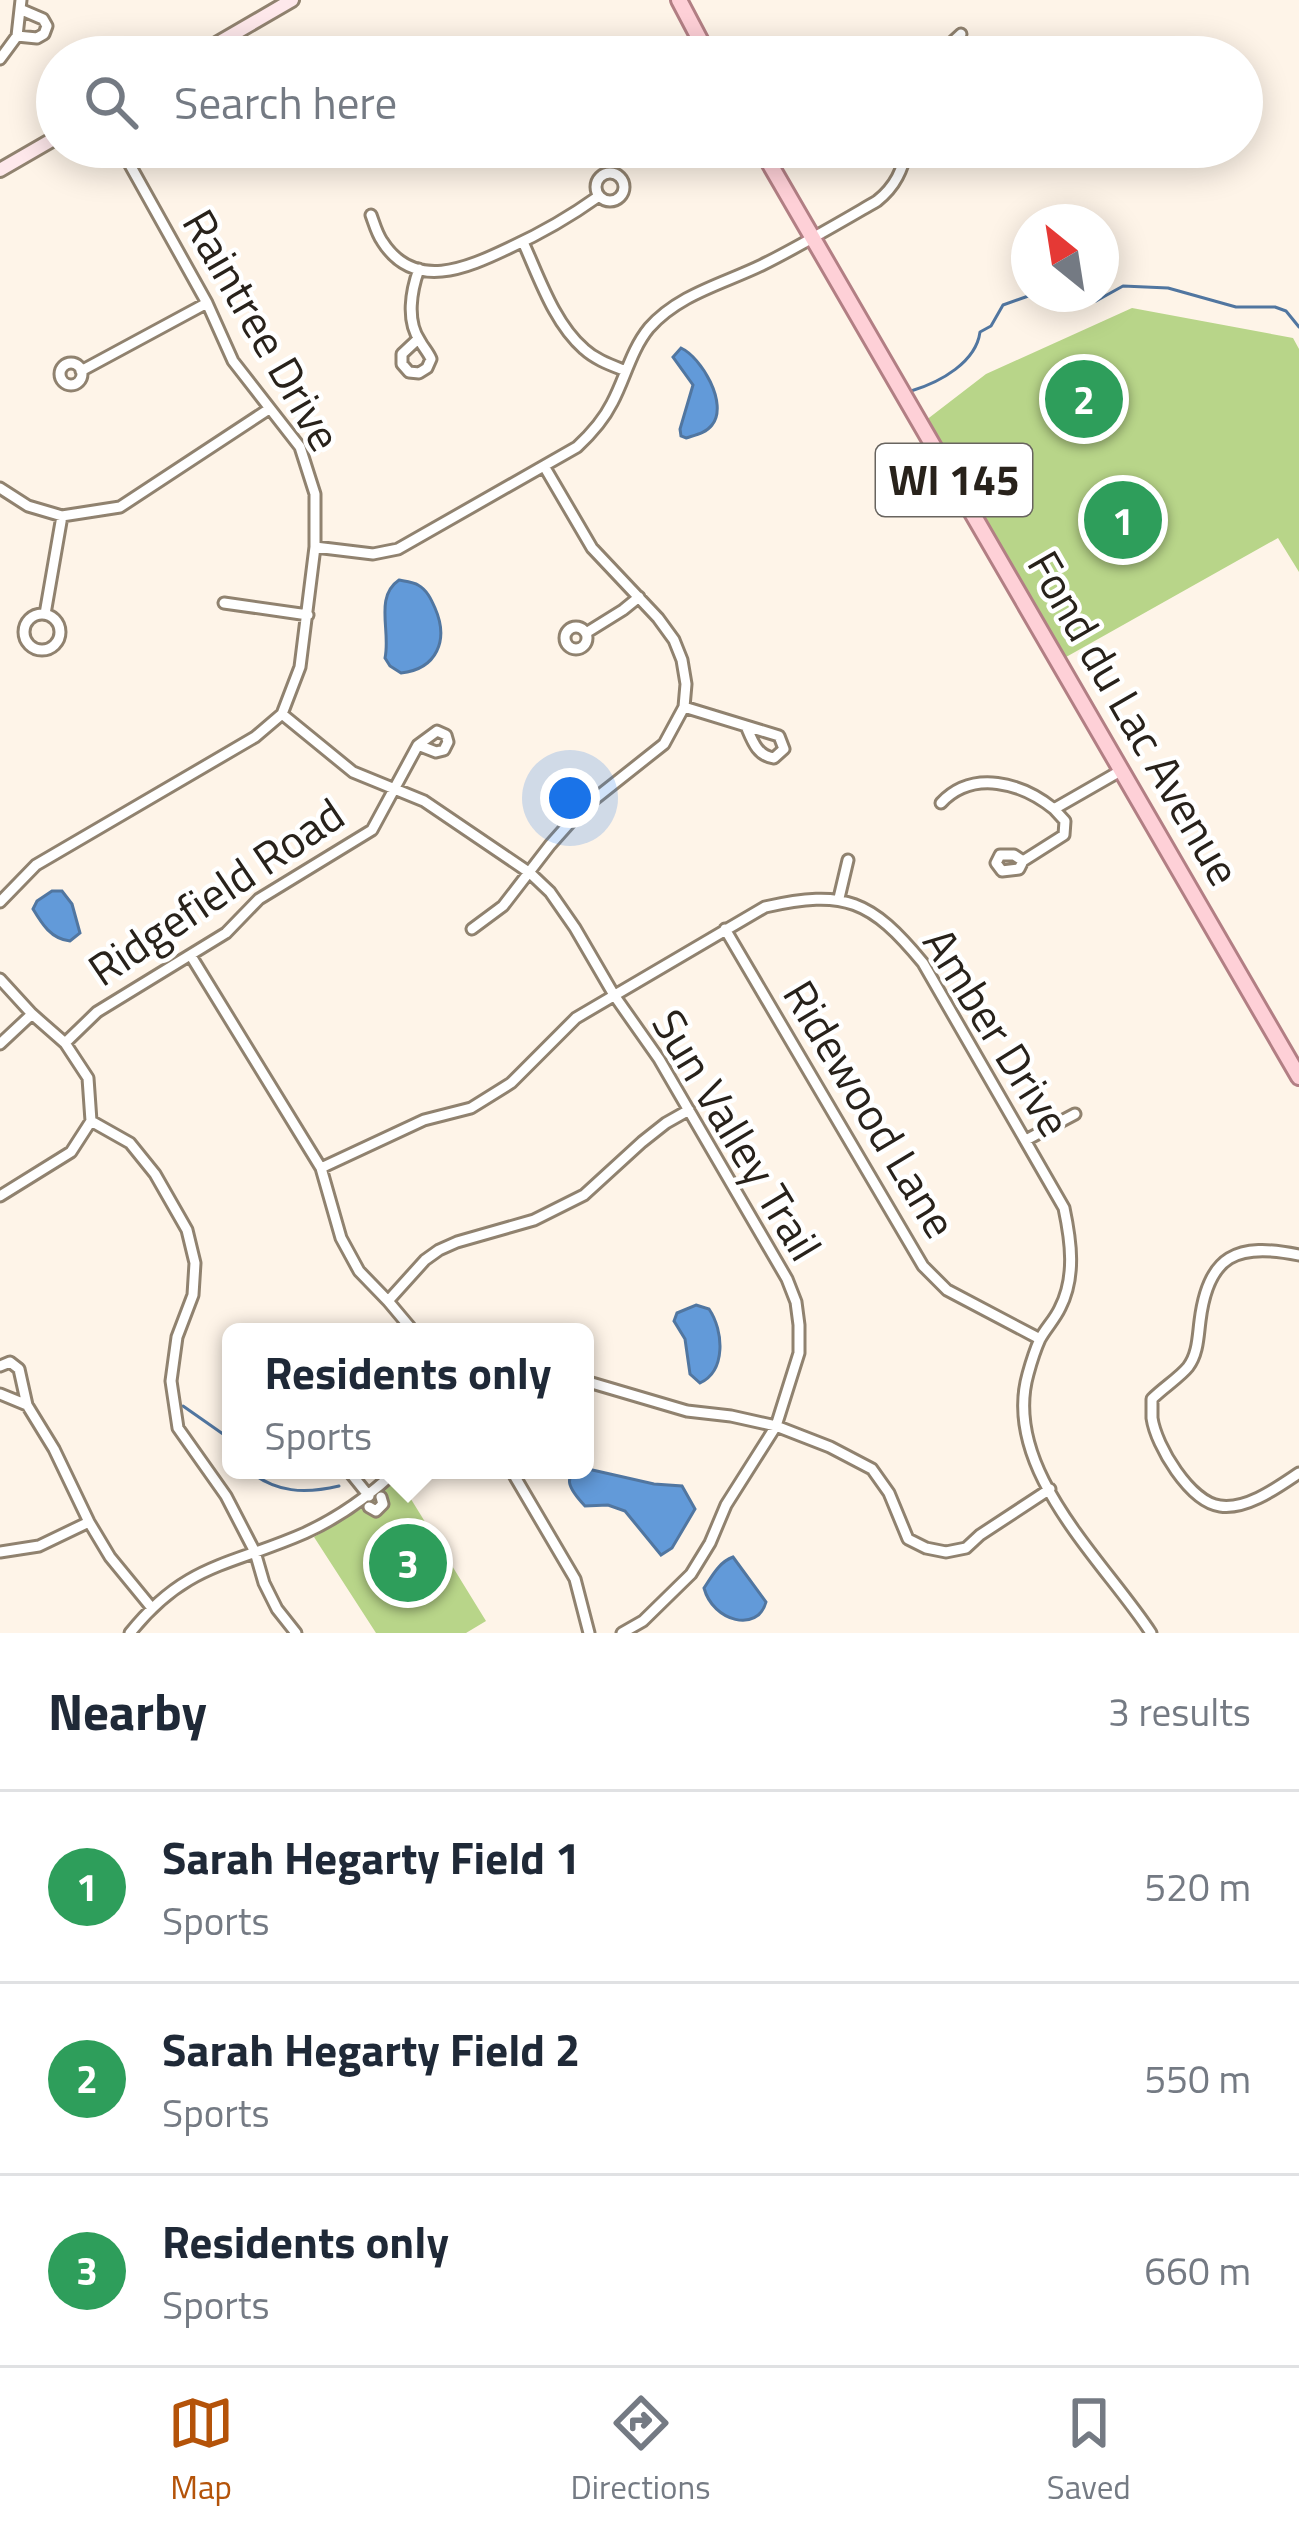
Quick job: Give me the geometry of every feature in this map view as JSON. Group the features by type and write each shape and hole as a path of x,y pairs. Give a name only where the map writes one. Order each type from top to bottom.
{"main road":[{"path":"679,0 698,36"},
{"name":"Fond du Lac Avenue","path":"772,168 1299,1077"}],"street":[{"path":"230,36 292,0"},
{"path":"0,59 17,36 22,5 43,19 47,26 40,36"},
{"path":"17,36 36,38"},
{"path":"0,170 36,149"},
{"name":"Raintree Drive","path":"132,168 207,303 233,361 300,447 315,494 308,615 300,667 282,714"},
{"path":"315,547 373,554 398,549 577,447 595,431 648,330 670,308 760,266 884,196 903,168"},
{"path":"371,215 382,242 404,262 418,269 452,272 523,242 599,196"},
{"path":"523,242 574,338 602,362 626,371"},
{"path":"418,269 411,303 418,339"},
{"path":"81,371 207,303"},
{"path":"0,488 28,506 62,516 120,507 268,409"},
{"path":"472,929 503,906 582,809 664,744 684,707 682,659 666,629 592,548 544,466"},
{"path":"45,614 62,516"},
{"path":"586,633 639,597"},
{"path":"224,603 308,615"},
{"path":"45,614 58,624 60,635 50,648 38,650 24,637 25,625 33,616 45,614"},
{"path":"684,707 746,726"},
{"path":"0,902 36,865 255,737 282,714"},
{"name":"Sun Valley Trail","path":"282,714 353,772 424,801 530,873 550,892 659,1059 796,1302 799,1353 776,1426 726,1505 692,1574 644,1621 622,1633"},
{"name":"Ridgefield Road","path":"65,1042 97,1012 226,933 259,899 372,830 418,746"},
{"path":"1054,809 1122,770"},
{"path":"941,803 960,788 1002,783 1023,789 1054,809 1065,821 1064,836 1023,861"},
{"path":"321,1168 424,1120 471,1108 511,1083 576,1018 765,907 800,899 839,898 848,860"},
{"name":"Amber Drive","path":"839,898 861,905 897,932 923,963 1064,1208 1071,1264 1062,1305 1040,1339 1026,1380 1025,1429 1040,1473 1094,1561 1150,1633"},
{"name":"Ridewood Lane","path":"725,929 923,1266 947,1290 1040,1339"},
{"path":"191,956 321,1168 341,1238 359,1271 407,1323"},
{"path":"0,980 65,1042 88,1078 91,1120 71,1152 0,1196"},
{"path":"0,1000 9,991"},
{"path":"0,1044 32,1014"},
{"path":"388,1300 439,1250 534,1220 584,1195 642,1142 689,1110"},
{"path":"1026,1140 1075,1114"},
{"path":"91,1120 130,1143 155,1174 187,1230 195,1262 193,1295 177,1336 171,1381 178,1428 226,1496 255,1552 263,1583 296,1633"},
{"path":"1299,1256 1245,1251 1208,1279 1196,1348 1187,1368 1152,1399 1161,1445 1190,1490 1218,1507 1245,1504 1299,1473"},
{"path":"0,1366 10,1362 20,1369 27,1405 89,1522 110,1557 151,1607"},
{"path":"594,1384 687,1411 776,1426 830,1447 872,1469 889,1493 908,1539 926,1548 946,1552 965,1548 1050,1489"},
{"path":"0,1394 27,1405"},
{"path":"354,1479 376,1511 383,1504 381,1497"},
{"path":"130,1633 151,1607 197,1574 303,1534 369,1502 389,1479"},
{"path":"516,1479 575,1579 590,1633"},
{"path":"0,1552 39,1546 89,1522"}],"green space":[{"path":"1132,308 1293,338 1299,349 1299,572 1278,538 1059,661 921,424 986,374"},
{"path":"399,1479 486,1621 466,1633 376,1633 314,1537"}],"water":[{"path":"681,348 704,371 717,405 710,428 686,438 680,429 693,385 673,357"},
{"path":"399,580 426,592 441,631 431,659 401,673 385,658 385,605"},
{"path":"52,891 62,891 72,904 80,933 70,941 52,934 33,909"},
{"path":"696,1305 709,1309 720,1339 714,1369 700,1383 690,1374 685,1339 674,1321 677,1313"},
{"path":"594,1470 682,1486 695,1509 672,1548 661,1555 625,1511 608,1505 585,1506 570,1479 594,1479"},
{"path":"733,1557 766,1602 754,1618 725,1616 704,1588"}],"waterway":[{"path":"1119,288 1168,288 1236,307 1275,307 1286,311 1299,327"},
{"path":"911,391 945,376 964,361 980,332 1011,302"},
{"path":"183,1406 222,1433"},
{"path":"263,1479 291,1490 339,1486"}],"place":[{"name":"Sarah Hegarty Field 2","path":"1084,399"},
{"name":"Sarah Hegarty Field 1","path":"1123,520"},
{"name":"Residents only","path":"408,1563"}]}
